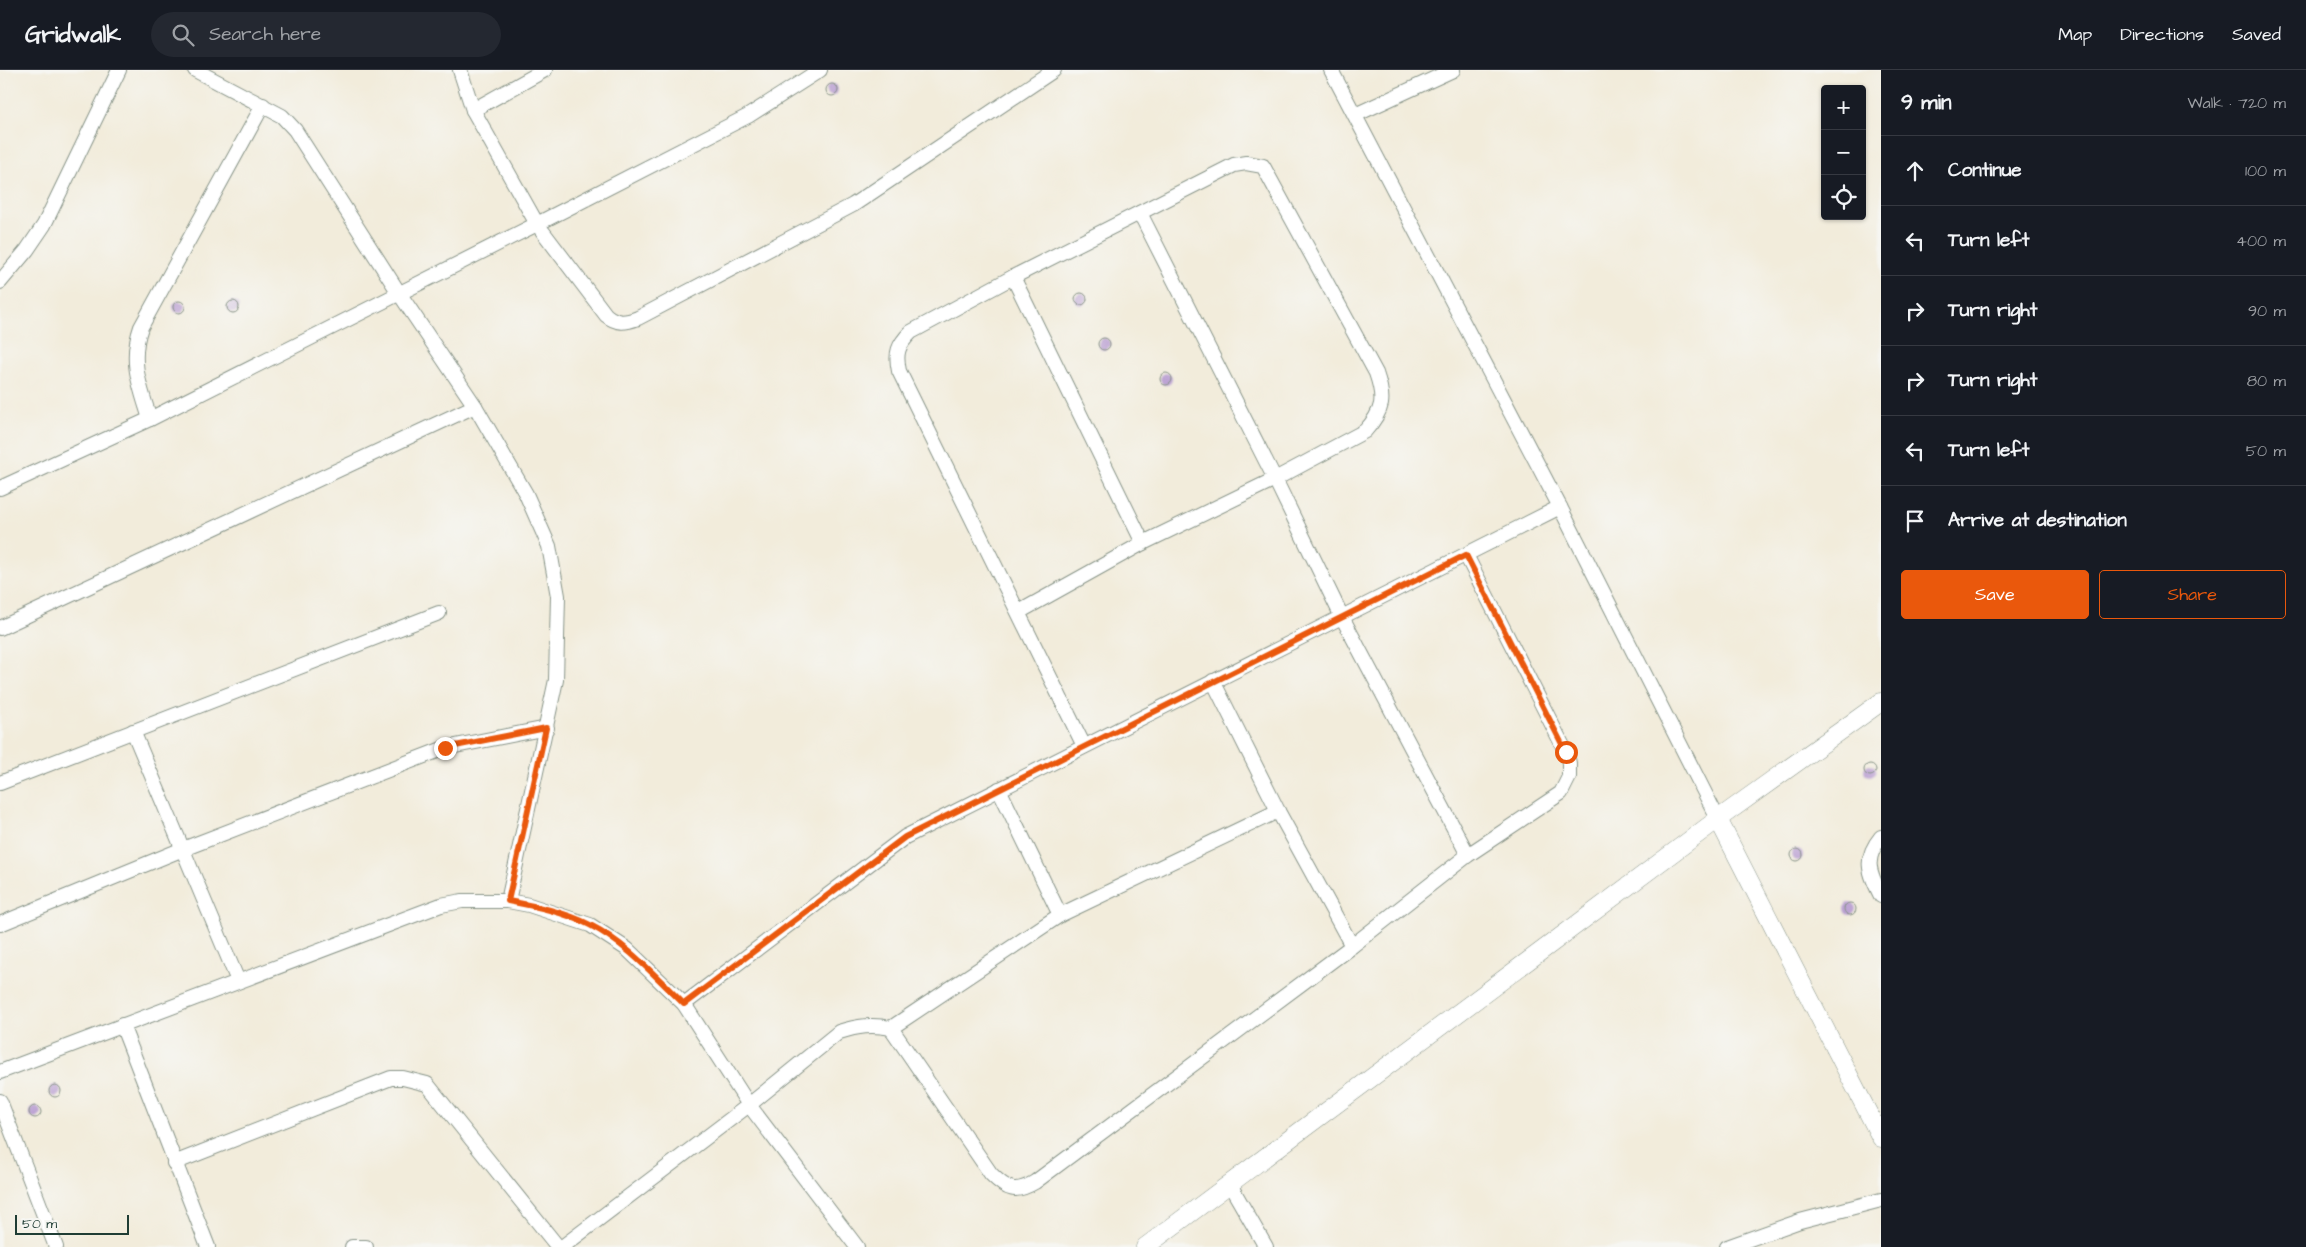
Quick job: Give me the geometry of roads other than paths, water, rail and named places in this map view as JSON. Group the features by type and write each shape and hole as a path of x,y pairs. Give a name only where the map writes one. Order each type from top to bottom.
{"street":[{"path":"0,282 27,250 44,225 120,70"},
{"path":"194,70 282,116 295,130 400,294 475,406 526,494 549,546 558,596 556,680 508,901"},
{"path":"460,70 473,110 537,224 606,315 613,321 629,322 853,205 1054,70"},
{"path":"473,110 545,70"},
{"path":"0,488 150,419 400,294 748,116 820,70"},
{"path":"1331,70 1560,507 1881,1138"},
{"path":"1355,115 1453,70"},
{"path":"150,419 134,355 141,327 263,105"},
{"path":"1019,612 1143,543 1275,479 1365,432 1375,420 1380,409 1382,392 1376,373 1263,166 1246,163 1234,165 1013,277 911,332 900,343 897,351 899,370 1084,746"},
{"path":"1140,213 1275,479 1342,617 1468,855"},
{"path":"1013,277 1143,543"},
{"path":"0,628 475,406"},
{"path":"684,1004 890,847 932,822 1560,507"},
{"path":"174,1163 391,1078 417,1080 427,1084 560,1247 749,1105 839,1032 857,1026 873,1024 891,1028 991,1174 1004,1186 1016,1190 1035,1182 1352,946 1468,855 1561,794 1569,776 1569,763 1566,752 1466,555"},
{"path":"0,783 439,613"},
{"path":"1214,681 1278,811 1352,946"},
{"path":"1145,1247 1718,819 1881,702"},
{"path":"0,924 183,849 445,748 546,728"},
{"path":"133,731 238,980"},
{"path":"999,789 1060,915"},
{"path":"891,1028 1060,915 1278,811"},
{"path":"1881,837 1872,847 1869,859 1871,876 1881,896"},
{"path":"0,1072 238,980 441,905 462,901 508,901 537,907 590,925 627,949 684,1004 749,1105 857,1247"},
{"path":"122,1025 208,1247"},
{"path":"0,1101 56,1247"},
{"path":"1230,1183 1266,1247"},
{"path":"1727,1247 1800,1221 1881,1200"},
{"path":"352,1247 366,1247"}]}
